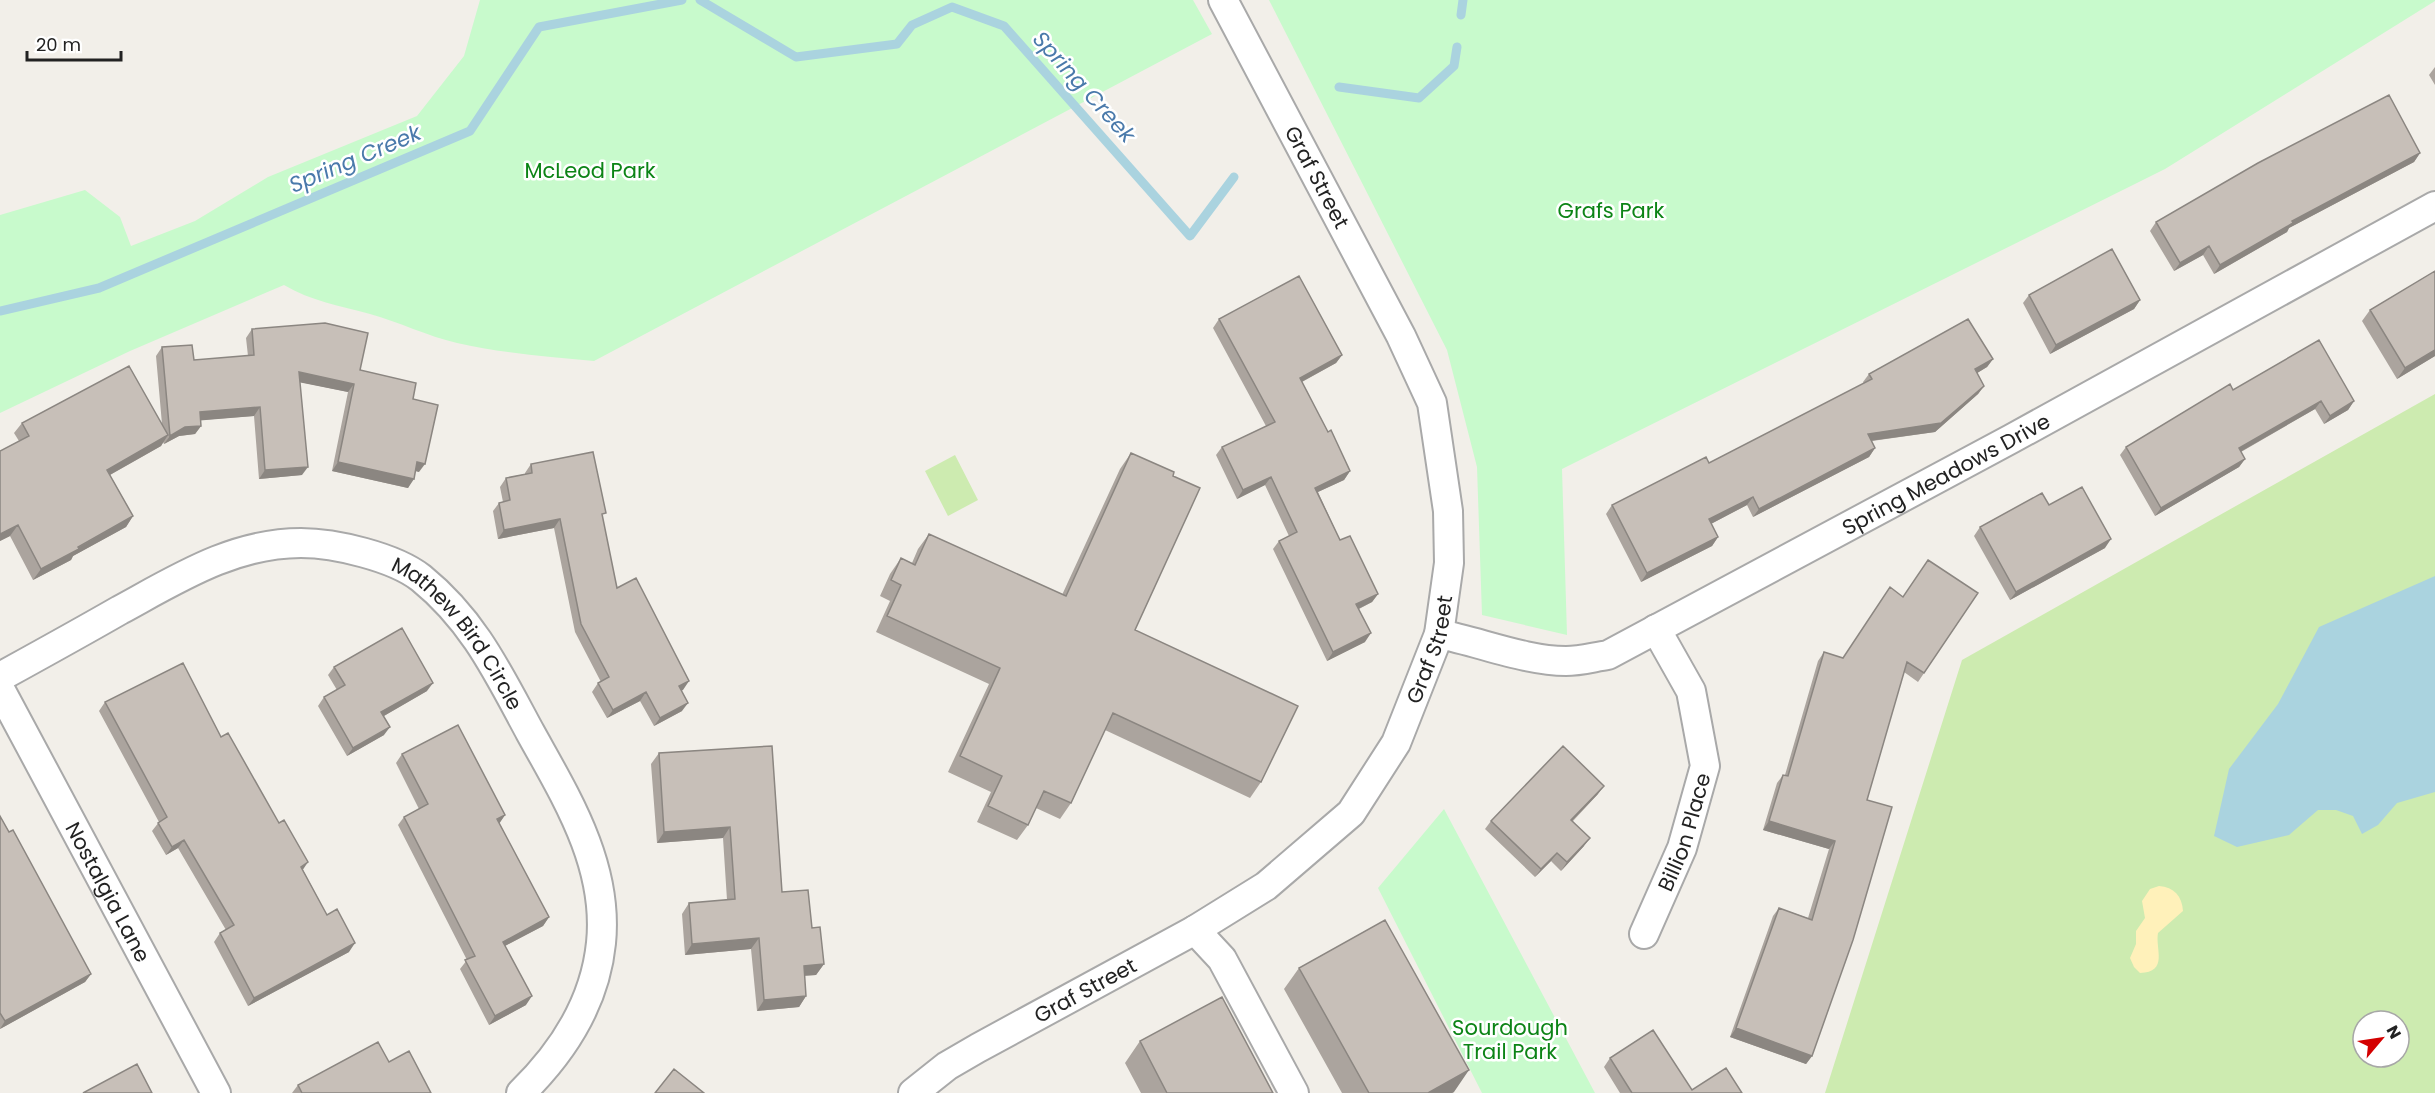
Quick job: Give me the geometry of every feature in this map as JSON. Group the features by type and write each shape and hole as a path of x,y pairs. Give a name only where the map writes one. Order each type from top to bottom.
{"street":[{"name":"Graf Street","path":"913,1093 948,1066 978,1047 1195,930 1266,886 1351,813 1396,743 1439,634 1449,563 1448,512 1432,403 1401,336 1223,0"},
{"name":"Spring Meadows Drive","path":"1439,634 1479,642 1519,655 1566,661 1608,655 2011,439 2435,206"},
{"name":"Mathew Bird Circle","path":"0,677 190,572 240,551 267,545 301,543 335,545 370,554 418,576 457,610 478,639 570,806 587,843 596,875 601,907 601,942 596,975 582,1011 566,1041 543,1070 520,1093"},
{"name":"Billion Place","path":"1644,934 1682,848 1705,766 1691,691 1656,629"},
{"name":"Nostalgia Lane","path":"0,689 216,1093"},
{"path":"1195,930 1222,959 1294,1093"}],"green space":[{"name":"McLeod Park","path":"480,0 1193,0 1212,34 594,361 508,352 457,343 381,317 315,299 284,285 130,351 0,413 0,215 85,190 120,217 131,246 195,221 268,177 417,116 464,56"},
{"name":"Grafs Park","path":"1269,0 2435,1 2165,169 1562,469 1567,635 1482,615 1477,467 1447,350"},
{"path":"2435,394 2435,1093 1825,1093 1962,660"},
{"path":"955,455 978,500 948,516 925,471"},
{"name":"Sourdough Trail Park","path":"1444,809 1595,1093 1482,1093 1378,888"}],"sand":[{"path":"2159,886 2169,888 2176,893 2183,911 2158,933 2159,959 2155,969 2140,973 2130,958 2136,944 2136,931 2145,918 2142,901 2150,889"}],"water":[{"path":"2435,576 2435,792 2397,803 2378,825 2362,834 2353,816 2336,810 2318,810 2289,835 2237,847 2214,836 2229,769 2278,704 2319,627"}],"building":[{"path":"2389,95 2420,153 2292,221 2293,223 2220,265 2209,246 2180,263 2156,222 2258,163"},
{"path":"2112,249 2140,300 2056,345 2029,295"},
{"path":"2435,271 2435,350 2405,368 2370,310"},
{"path":"1299,276 1342,355 1300,378 1328,432 1331,430 1350,471 1315,488 1340,540 1350,536 1378,594 1356,604 1371,633 1333,652 1279,541 1297,532 1271,477 1243,490 1222,447 1275,422 1219,319"},
{"path":"1968,319 1993,359 1975,369 1984,386 1941,423 1868,434 1875,448 1759,509 1753,497 1709,519 1718,537 1647,573 1612,505 1706,457 1709,463 1872,379 1869,374"},
{"path":"325,323 368,333 360,370 416,383 413,399 438,405 425,464 417,462 414,479 338,462 354,384 299,372 308,467 265,470 260,407 200,412 201,426 185,427 170,436 162,347 192,345 194,360 254,355 252,329"},
{"path":"2319,340 2354,401 2330,416 2321,401 2239,448 2245,459 2161,508 2126,447 2230,384 2233,390"},
{"path":"129,366 168,435 107,470 133,516 41,569 18,525 0,534 0,451 29,436 22,423"},
{"path":"593,452 606,513 602,514 617,588 636,578 689,681 679,686 688,703 660,718 646,692 613,710 598,683 609,677 581,624 560,519 504,530 499,503 510,500 506,478 532,473 531,464"},
{"path":"1131,453 1174,472 1173,476 1200,488 1135,630 1298,706 1261,782 1113,713 1071,803 1044,791 1028,825 988,806 1002,776 960,756 1000,668 887,616 901,585 891,580 901,558 915,565 929,534 1066,596"},
{"path":"2082,487 2111,539 2016,592 1980,527 2042,493 2049,505"},
{"path":"1928,560 1978,593 1924,673 1907,662 1867,800 1892,807 1853,940 1812,1056 1736,1028 1779,908 1812,920 1835,841 1769,821 1783,775 1788,776 1824,652 1843,658 1890,587 1903,597"},
{"path":"402,628 433,683 381,712 390,727 353,748 324,697 345,685 334,667"},
{"path":"183,663 221,737 228,733 279,823 284,820 308,862 301,867 327,915 337,909 355,943 254,998 220,933 234,925 184,840 172,847 158,823 167,817 105,702"},
{"path":"458,725 505,815 497,819 549,917 503,942 532,996 495,1016 465,960 475,956 404,817 428,804 402,754"},
{"path":"772,746 782,892 808,890 812,928 820,927 824,964 804,966 806,996 764,1000 759,938 692,944 689,903 735,899 730,827 664,832 659,753"},
{"path":"1563,746 1604,786 1571,820 1590,838 1567,862 1557,853 1541,869 1491,821"},
{"path":"0,816 9,832 13,830 91,974 5,1021 0,1013"},
{"path":"1385,920 1469,1070 1428,1093 1369,1093 1299,968"},
{"path":"1222,997 1273,1093 1167,1093 1140,1041"},
{"path":"1653,1030 1692,1090 1726,1068 1742,1093 1632,1093 1610,1058"},
{"path":"378,1042 389,1062 409,1051 431,1093 302,1093 298,1085"},
{"path":"137,1064 152,1093 83,1093"},
{"path":"674,1069 704,1093 655,1093"}],"waterway":[{"name":"Spring Creek","path":"0,311 99,288 470,131 539,27 682,0"},
{"name":"Spring Creek","path":"700,0 796,57 897,44 912,25 952,7 1004,26 1190,236 1234,177"},
{"name":"Spring Creek","path":"1461,15 1463,0"},
{"name":"Spring Creek","path":"1339,87 1419,98 1454,66 1457,47"}]}
